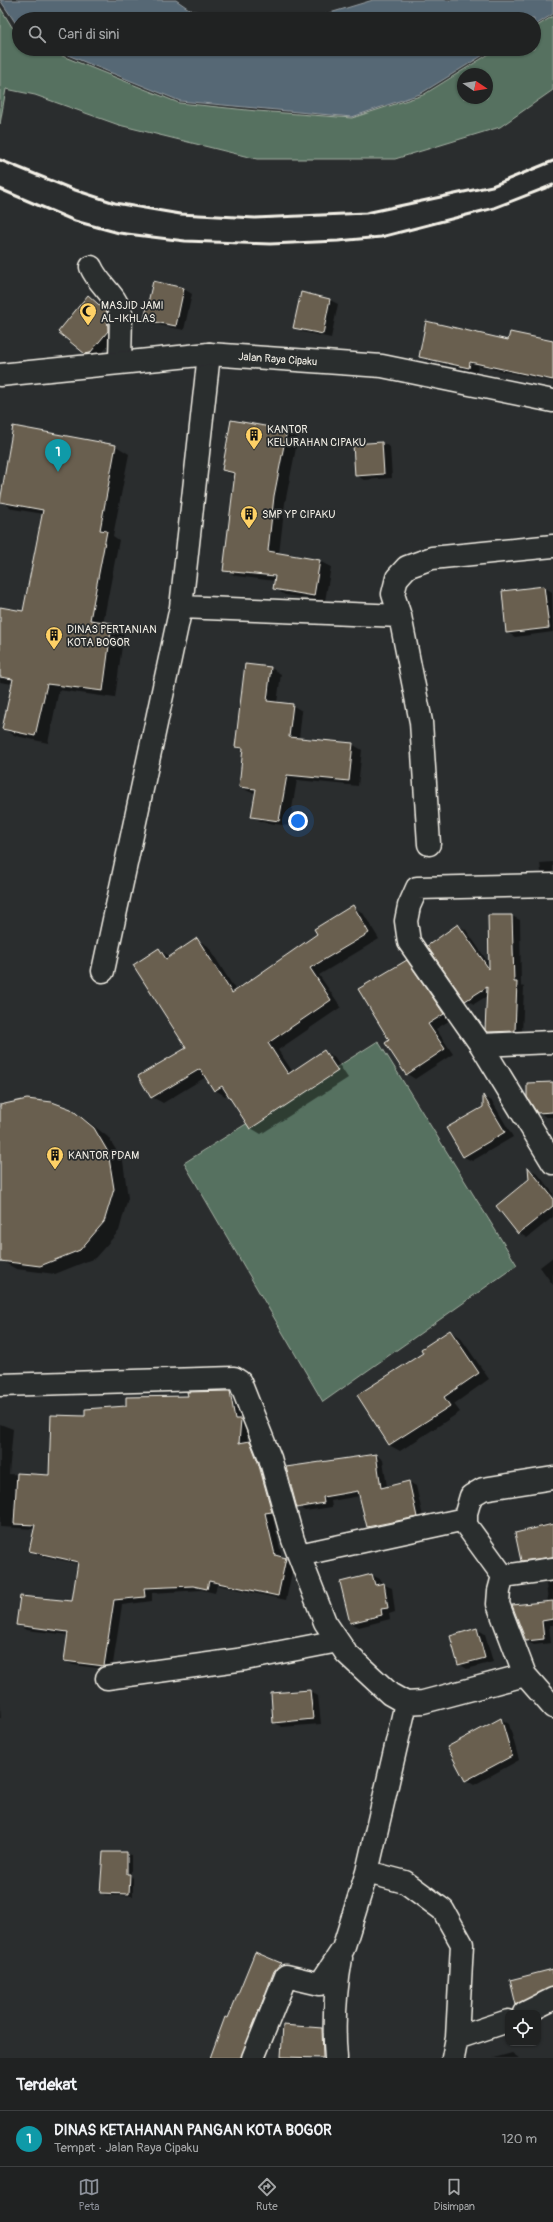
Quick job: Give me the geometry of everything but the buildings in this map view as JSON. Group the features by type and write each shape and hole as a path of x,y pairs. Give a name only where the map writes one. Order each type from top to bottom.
{"street":[{"path":"91,266 100,283 115,300 121,313 120,362"},
{"path":"103,971 181,607 210,354"},
{"name":"Jalan Raya Cipaku","path":"0,375 210,354 382,366 553,401"},
{"path":"429,844 421,722 400,616 393,594 397,578 407,568 419,561 432,558 553,546"},
{"path":"181,607 400,616"},
{"path":"553,885 417,888 409,906 406,921 409,942 481,1045 553,1163"},
{"path":"481,1045 553,1042"},
{"path":"0,1385 234,1378 240,1382 270,1458 299,1555 325,1622 346,1653 390,1694 398,1700 406,1703 423,1702 525,1675"},
{"path":"503,1576 466,1525 465,1519 472,1496 484,1489 553,1478"},
{"path":"299,1555 465,1519"},
{"path":"503,1576 553,1570"},
{"path":"503,1576 499,1591 498,1604 525,1675 553,1707"},
{"path":"107,1678 245,1659 338,1641"},
{"path":"336,2058 333,2025 337,1980 342,1948 367,1872 406,1703"},
{"path":"367,1872 405,1882 443,1910 462,1944 455,2048"},
{"path":"253,2058 286,1976 320,1984 342,1948"},
{"path":"531,2010 553,1999"},
{"path":"455,2048 505,2023"}],"green space":[{"path":"0,7 12,27 12,56 62,56 179,103 257,111 352,118 423,95 457,74 457,104 493,104 493,68 466,68 486,56 541,56 541,24 553,16 553,90 500,127 395,159 257,159 119,125 35,95 6,89 0,124"},
{"path":"378,1041 517,1265 323,1402 184,1163"}],"water":[{"path":"0,0 176,0 192,11 204,12 12,12 12,18"},
{"path":"373,0 553,0 553,14 541,22 541,12 333,12"},
{"path":"70,56 482,56 462,68 457,68 457,71 420,94 352,117 180,101"}],"railway":[{"path":"0,160 72,189 115,203 180,214 255,218 366,213 492,186 553,161"},
{"path":"0,189 75,221 119,233 185,241 270,244 338,241 381,237 494,208 553,185"}],"place":[{"name":"MASJID JAMI AL-IKHLAS","path":"88,326"},
{"name":"KANTOR KELURAHAN CIPAKU","path":"254,450"},
{"name":"DINAS KETAHANAN PANGAN KOTA BOGOR","path":"58,472"},
{"name":"SMP YP CIPAKU","path":"249,529"},
{"name":"DINAS PERTANIAN KOTA BOGOR","path":"54,650"},
{"name":"KANTOR PDAM","path":"55,1170"}]}
